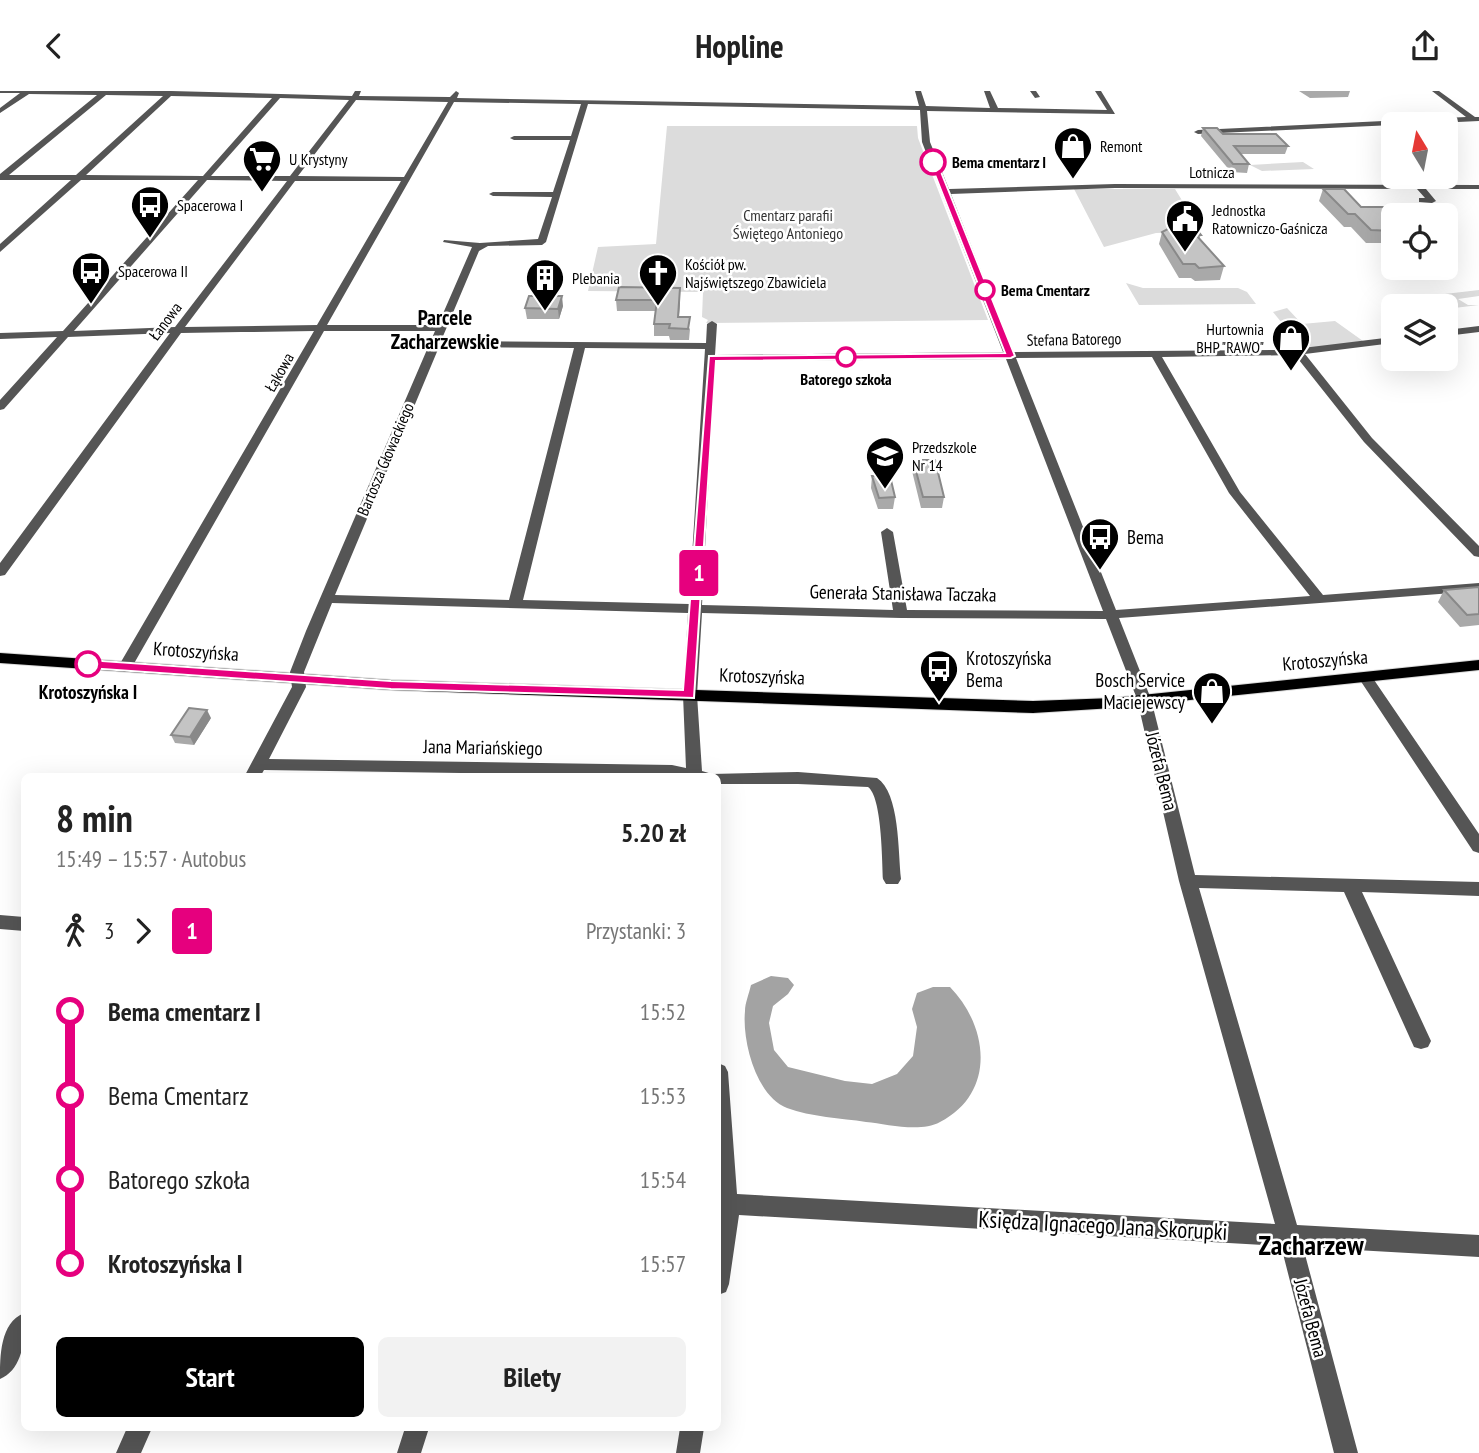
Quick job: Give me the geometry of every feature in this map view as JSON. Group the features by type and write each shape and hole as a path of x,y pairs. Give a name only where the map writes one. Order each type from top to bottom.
{"main road":[{"name":"Krotoszyńska","path":"0,657 297,679 522,691 1033,707 1144,699 1479,665"}],"street":[{"path":"0,91 455,95 585,102 1112,112 1098,91"},
{"path":"678,104 679,91"},
{"name":"Józefa Bema","path":"918,91 923,109 926,142 1144,699 1188,881 1289,1235 1346,1453"},
{"path":"986,91 995,110"},
{"path":"1435,91 1476,119"},
{"path":"0,111 27,92"},
{"path":"0,249 178,92"},
{"path":"0,178 104,93"},
{"name":"Łanowa","path":"0,572 177,331 357,94"},
{"path":"0,407 279,95"},
{"name":"Łąkowa","path":"125,667 455,95"},
{"path":"447,242 479,245 542,242 585,102"},
{"path":"1198,132 1476,119"},
{"path":"514,138 574,138"},
{"path":"0,178 407,179"},
{"name":"Lotnicza","path":"945,192 1115,186 1381,186"},
{"name":"Lotnicza","path":"1458,187 1479,187"},
{"path":"1422,189 1432,201 1422,201"},
{"path":"493,194 557,195"},
{"name":"Bartosza Głowackiego","path":"256,771 299,687 299,666 326,599 479,245"},
{"path":"698,773 690,695 712,324"},
{"path":"0,336 323,328 441,328"},
{"path":"1458,332 1479,329"},
{"name":"Stefana Batorego","path":"434,344 712,352 1011,356 1298,352 1381,342"},
{"path":"515,603 580,347"},
{"path":"1298,352 1368,440 1479,553"},
{"path":"1155,354 1235,493 1320,600"},
{"path":"887,532 901,614"},
{"name":"Generała Stanisława Taczaka","path":"326,599 901,614 1110,615 1479,587"},
{"path":"1365,677 1476,839"},
{"name":"Jana Mariańskiego","path":"256,771 682,773"},
{"path":"721,778 871,782 879,787 885,803 892,879"},
{"path":"1188,881 1479,888"},
{"path":"1350,886 1421,1041"},
{"path":"0,922 21,924"},
{"path":"721,1116 727,1204 721,1244"},
{"name":"Księdza Ignacego Jana Skorupki","path":"727,1204 1479,1246"},
{"path":"0,1367 13,1335"},
{"path":"128,1453 139,1431"},
{"path":"409,1453 416,1431"},
{"path":"688,1453 692,1431"}],"green space":[{"name":"Cmentarz parafii Świętego Antoniego","path":"667,126 917,126 918,138 988,320 706,323 708,320 702,317 703,292 588,291 598,247 656,244"},
{"path":"1303,162 1314,169 1262,171 1250,165"},
{"path":"1074,189 1175,189 1199,228 1189,232 1156,233 1104,247"},
{"path":"1126,283 1143,288 1238,288 1247,292 1256,304 1139,305"},
{"path":"1479,290 1479,296 1458,299 1458,294 1445,294"},
{"path":"1458,299 1468,305 1479,305 1458,308"},
{"path":"1287,308 1302,324 1335,321 1363,341 1312,348 1299,344 1273,312"}],"shaded area":[{"path":"771,976 788,978 794,985 788,994 773,1006 769,1023 774,1050 788,1067 845,1081 872,1084 897,1074 913,1056 917,1027 912,1009 917,993 933,987 950,987 973,1021 979,1040 981,1059 971,1094 958,1110 940,1122 923,1127 893,1126 816,1115 796,1111 776,1102 759,1080 753,1066 745,1023 751,985"}],"building":[{"path":"1203,128 1217,128 1223,134 1276,134 1288,146 1234,146 1249,164 1233,164"},
{"path":"1323,189 1344,189 1361,207 1381,207 1381,230 1371,230 1355,214 1348,214"},
{"path":"1179,223 1192,223 1201,235 1196,235 1224,266 1199,268 1195,264 1183,264 1162,232"},
{"path":"619,287 680,288 678,317 690,317 688,329 669,328 670,324 654,324 657,300 616,300"},
{"path":"529,296 562,296 558,309 525,308"},
{"path":"913,460 935,460 944,497 923,497"},
{"path":"872,476 890,476 895,497 879,498"},
{"path":"1479,587 1479,614 1467,615 1444,590"},
{"path":"189,708 207,710 190,737 171,735"}],"bus line":[{"name":"1","path":"88,664 391,685 690,695 712,358 1011,356 933,162"}],"place":[{"name":"Bema cmentarz I","path":"933,162"},
{"name":"Remont","path":"1073,180"},
{"name":"U Krystyny","path":"262,193"},
{"name":"Spacerowa I","path":"150,239"},
{"name":"Jednostka Ratowniczo-Gaśnicza","path":"1185,253"},
{"name":"Bema Cmentarz","path":"985,290"},
{"name":"Spacerowa II","path":"91,305"},
{"name":"Kościół pw. Najświętszego Zbawiciela","path":"658,307"},
{"name":"Plebania","path":"545,312"},
{"name":"Batorego szkoła","path":"846,357"},
{"name":"Hurtownia BHP \"RAWO\"","path":"1291,372"},
{"name":"Przedszkole Nr 14","path":"885,490"},
{"name":"Bema","path":"1100,571"},
{"name":"Krotoszyńska I","path":"88,664"},
{"name":"Krotoszyńska Bema","path":"939,703"},
{"name":"Bosch Service Maciejewscy","path":"1212,725"}],"district":[{"name":"Parcele Zacharzewskie","path":"445,329"},
{"name":"Zacharzew","path":"1311,1244"}]}
